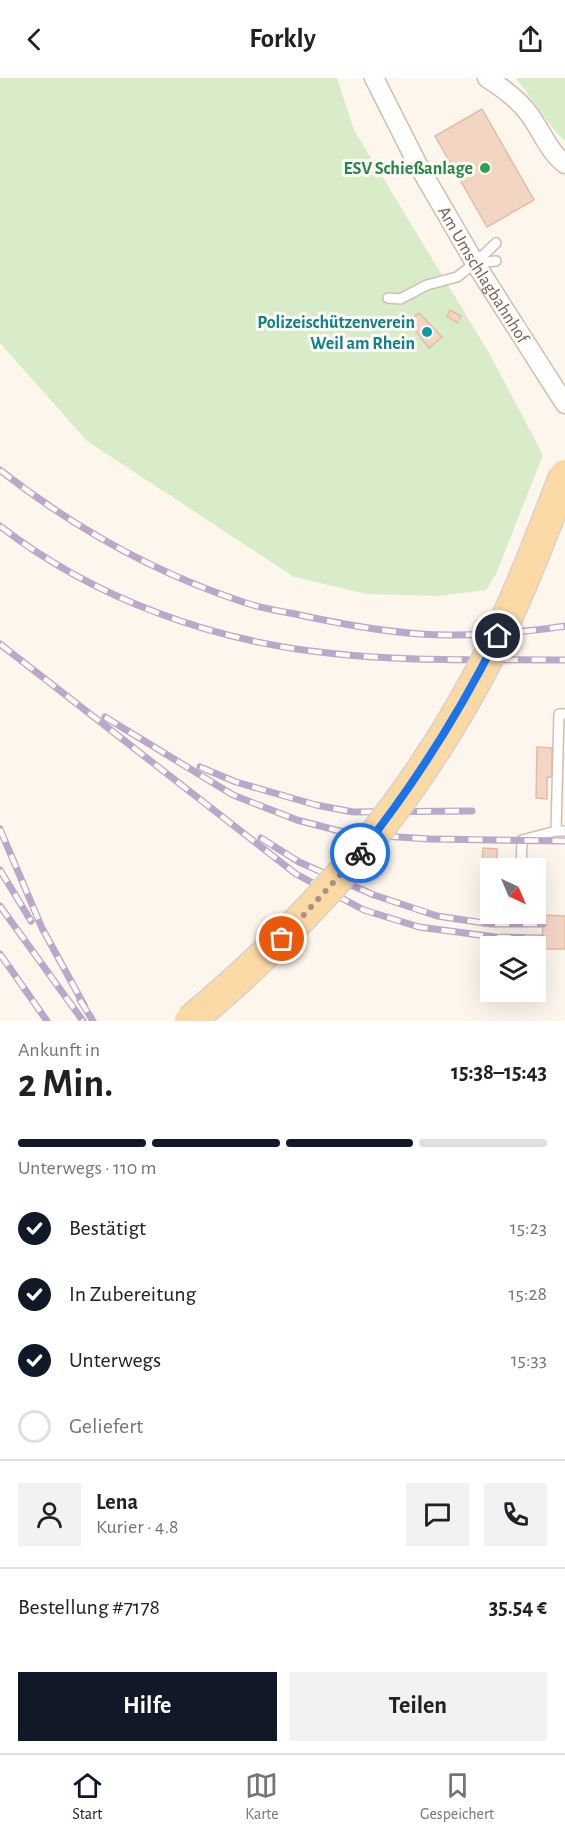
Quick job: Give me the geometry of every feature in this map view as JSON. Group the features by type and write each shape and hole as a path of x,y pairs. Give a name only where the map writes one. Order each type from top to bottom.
{"main road":[{"path":"190,1021 282,939 317,903 356,859 412,784 454,718 498,636 522,584 565,476"}],"street":[{"name":"Am Umschlagbahnhof","path":"374,78 418,165 476,263 565,404"},
{"path":"487,78 508,91 529,114 546,141 565,164"}],"lane":[{"path":"388,298 400,299 427,285 457,277 476,263 496,243"},
{"path":"476,263 496,261"},
{"path":"521,858 522,840 560,831 559,714 565,714"}],"green space":[{"path":"0,78 337,78 354,130 488,351 543,455 496,574 486,590 438,596 367,594 294,577 87,441 0,343"},
{"path":"516,78 565,78 565,141 555,131"}],"building":[{"name":"ESV Schießanlage","path":"482,109 534,200 487,227 435,136"},
{"path":"450,310 461,316 457,323 447,316"},
{"name":"Polizeischützenverein Weil am Rhein","path":"419,313 442,337 429,348 408,321"},
{"path":"537,747 552,748 552,777 547,777 547,799 536,798"},
{"path":"483,848 497,849 497,858 482,858"},
{"path":"546,915 565,916 565,949 546,949 546,936 542,936"}],"railway":[{"path":"0,470 57,511 117,547 180,578 252,605 357,626 420,634 492,634 565,626"},
{"path":"0,526 36,552 114,595 198,627 241,638 284,647 357,656 416,659 565,660"},
{"path":"0,644 296,874 364,910 419,927 487,936"},
{"path":"105,717 233,795 297,820 351,834 430,839 565,841"},
{"path":"200,767 236,782 316,805 353,812 472,811"},
{"path":"0,829 42,928 84,1005"},
{"path":"261,838 299,862 374,895 437,916 480,922"},
{"path":"0,870 31,921"},
{"path":"0,906 83,1021"},
{"path":"0,954 47,1021"},
{"path":"80,1000 93,1021"}],"way so far":[{"path":"282,939 360,853"}],"place":[{"name":"ESV Schießanlage","path":"485,168"},
{"name":"Polizeischützenverein Weil am Rhein","path":"427,332"}],"route":[{"path":"360,853 437,747 460,709 498,636"}]}
